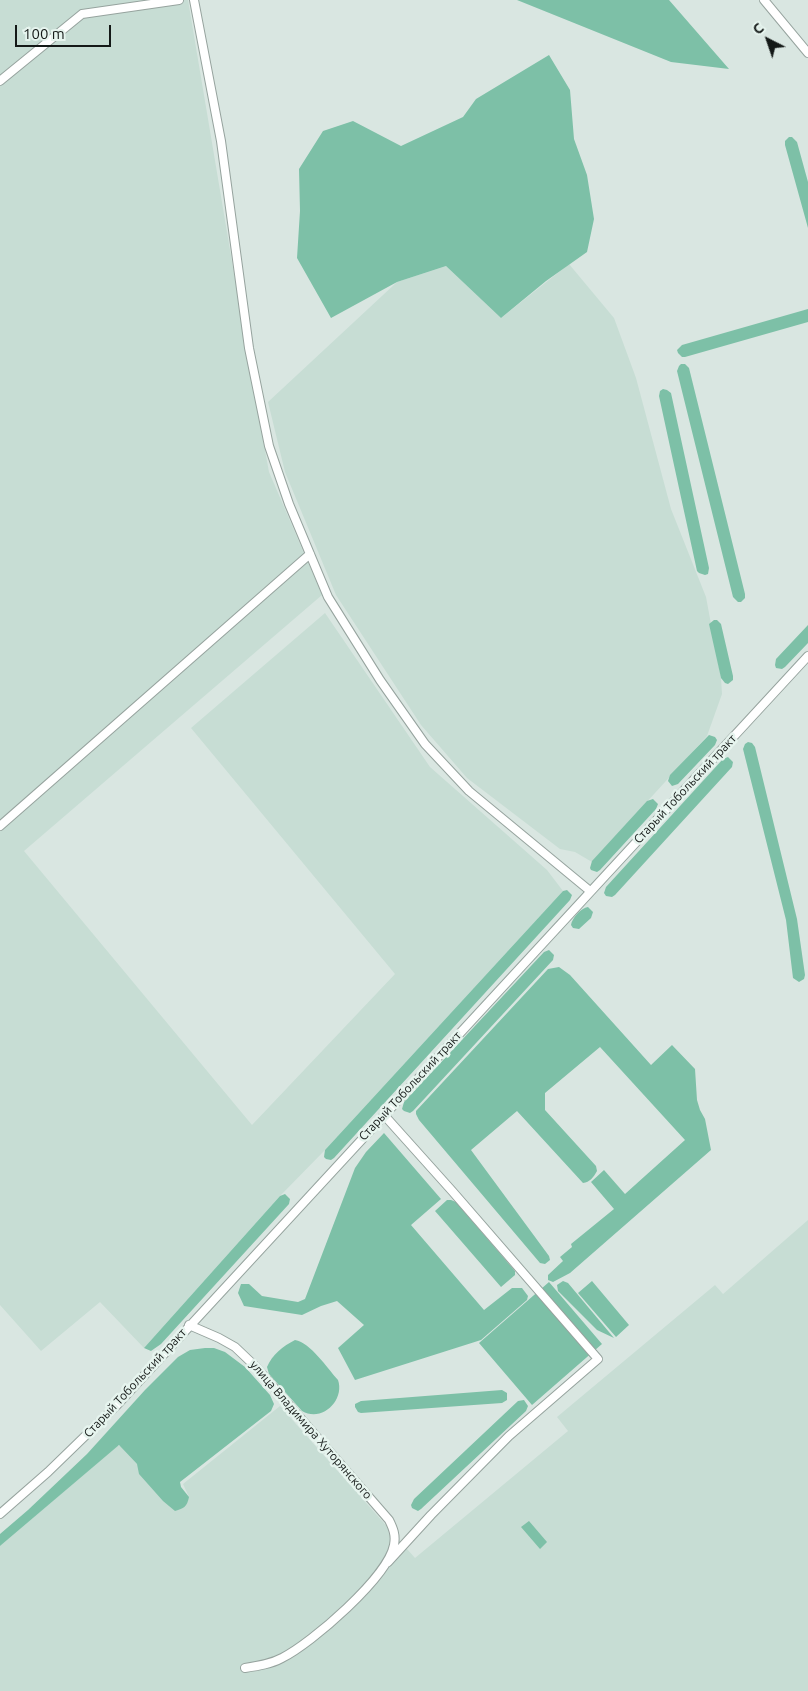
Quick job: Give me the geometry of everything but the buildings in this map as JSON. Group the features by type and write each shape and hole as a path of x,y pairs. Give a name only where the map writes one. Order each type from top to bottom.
{"street":[{"path":"0,81 82,14 179,0"},
{"path":"194,0 221,141 249,348 269,446 289,504 328,597 380,680 425,744 470,792 590,891"},
{"path":"766,1 808,52"},
{"path":"0,826 310,554"},
{"name":"Старый Тобольский тракт","path":"2,1512 82,1440 808,656"},
{"name":"улица Владимира Хуторянского","path":"245,1668 271,1663 287,1655 339,1616 423,1523 509,1436 598,1359 384,1115"},
{"name":"улица Владимира Хуторянского","path":"189,1325 226,1342 244,1355 389,1520 395,1534 395,1543 388,1562"}],"shaded area":[{"path":"0,0 188,0 269,472 322,595 24,851 252,1125 395,974 191,728 325,613 430,767 547,870 563,891 325,1150 280,1196 144,1348 100,1302 41,1351 0,1305"},
{"path":"569,264 614,318 636,378 671,509 706,597 721,678 722,694 707,736 592,862 575,852 560,849 467,778 421,725 336,595 285,472 268,402 397,282 446,266 501,318"},
{"path":"808,1220 808,1691 0,1691 0,1546 117,1446 120,1446 137,1464 189,1497 183,1484 280,1406 415,1558 568,1431 557,1417 715,1285 723,1294"}],"green space":[{"path":"517,0 669,0 729,69 671,62"},
{"path":"549,55 570,90 574,139 587,175 594,219 587,252 546,281 501,318 446,266 397,282 331,318 297,258 300,211 299,169 323,131 353,121 401,146 463,117 476,99"},
{"path":"792,137 797,142 808,182 808,228 785,145 785,141"},
{"path":"808,309 808,322 685,357 682,357 677,350 682,345"},
{"path":"681,364 685,364 689,368 745,594 745,598 741,602 738,602 733,597 677,371"},
{"path":"663,389 671,393 709,568 708,574 705,575 697,571 659,396 660,391"},
{"path":"714,620 721,624 733,676 733,680 728,684 721,678 709,624"},
{"path":"808,625 808,643 785,667 782,669 776,668 776,659"},
{"path":"709,735 717,740 715,745 678,784 672,786 668,781 670,775"},
{"path":"748,742 752,743 755,747 797,919 805,975 804,979 799,982 793,978 786,920 743,749"},
{"path":"728,757 733,762 732,767 615,895 612,897 606,896 604,893 606,887 723,759"},
{"path":"653,799 658,804 656,809 600,870 597,872 591,870 592,861 647,801"},
{"path":"567,890 572,895 570,900 334,1158 331,1160 326,1159 324,1157 325,1150 563,891"},
{"path":"588,907 593,912 591,918 579,929 573,928 571,925 575,916"},
{"path":"549,950 554,955 553,960 413,1111 410,1113 404,1111 402,1109 404,1102 544,952"},
{"path":"559,967 570,975 651,1065 672,1045 695,1069 697,1100 705,1119 711,1150 570,1273 553,1282 548,1280 548,1275 563,1261 560,1257 572,1247 571,1244 614,1209 591,1182 604,1170 625,1194 685,1140 600,1047 545,1093 545,1110 596,1166 597,1171 593,1178 583,1183 517,1111 471,1150 549,1256 550,1260 545,1264 540,1263 419,1120 416,1111 548,969"},
{"path":"384,1133 441,1199 411,1225 484,1310 512,1288 522,1288 528,1296 527,1300 481,1340 355,1380 338,1348 364,1325 337,1301 302,1315 244,1306 238,1293 241,1284 249,1284 262,1296 298,1302 305,1299 355,1168 366,1152"},
{"path":"285,1194 290,1199 289,1204 161,1344 151,1351 144,1348 280,1196"},
{"path":"447,1200 456,1202 515,1271 515,1275 501,1287 435,1211"},
{"path":"563,1281 568,1283 614,1338 597,1330 558,1291 557,1285"},
{"path":"592,1281 629,1325 616,1337 578,1293"},
{"path":"549,1282 602,1344 532,1405 479,1343"},
{"path":"295,1340 313,1351 338,1380 339,1388 335,1402 324,1412 310,1414 302,1411 269,1374 267,1367 275,1355"},
{"path":"214,1348 225,1352 245,1367 270,1395 274,1404 271,1411 180,1482 181,1487 189,1497 185,1507 175,1511 163,1501 139,1474 137,1464 119,1445 0,1546 0,1534 87,1454 178,1357 190,1350"},
{"path":"502,1390 507,1393 507,1400 502,1403 361,1413 355,1407 355,1404 361,1401"},
{"path":"524,1400 528,1406 526,1411 421,1509 418,1511 412,1508 411,1505 414,1499 518,1401"},
{"path":"529,1521 547,1542 540,1549 521,1527"}]}
